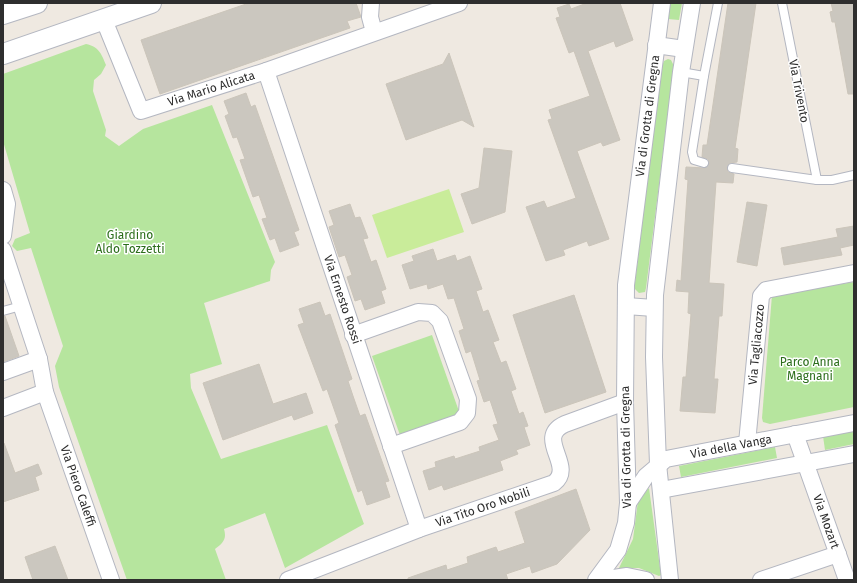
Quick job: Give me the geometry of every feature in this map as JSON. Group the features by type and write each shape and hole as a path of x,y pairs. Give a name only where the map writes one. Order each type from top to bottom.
{"street":[{"path":"3,54 151,3"},
{"path":"371,3 370,17 374,32"},
{"name":"Via Mario Alicata","path":"104,20 141,111 266,71 459,3"},
{"name":"Via di Grotta di Gregna","path":"596,580 621,544 626,523 628,503 625,402 628,266 662,3"},
{"path":"670,580 658,464 654,308 660,242 681,72 692,3"},
{"path":"3,14 28,4"},
{"name":"Via di Grotta di Gregna","path":"656,45 684,49"},
{"name":"Via Ernesto Rossi","path":"266,71 353,335 420,529"},
{"path":"3,190 7,204 3,236"},
{"name":"Via Piero Caleffi","path":"3,250 39,359 45,392 111,580"},
{"name":"Via Tagliacozzo","path":"747,443 761,296 766,290 854,273"},
{"path":"626,306 654,308"},
{"path":"353,335 418,312 432,313 440,321 468,399 469,405 467,413 460,422 391,446"},
{"path":"3,372 39,359"},
{"path":"3,408 45,392"},
{"name":"Via Tito Oro Nobili","path":"288,580 420,529 554,483 560,477 561,472 560,464 553,444 556,429 564,424 625,402"},
{"name":"Via della Vanga","path":"628,503 646,476 658,464 672,457 854,422"},
{"name":"Via Mozart","path":"795,434 847,580"},
{"path":"661,490 854,454"},
{"path":"761,580 838,554"},
{"path":"600,580 627,576 646,580"}],"lane":[{"path":"704,163 697,162 692,156 704,76 718,3"},
{"name":"Via Trivento","path":"782,3 817,180"},
{"path":"681,72 704,76"},
{"path":"732,168 817,180 832,180 854,175"},
{"path":"4,311 21,306"}],"green space":[{"path":"670,3 682,3 679,20 668,19"},
{"name":"Giardino Aldo Tozzetti","path":"86,44 99,51 106,65 101,74 94,80 93,91 106,130 105,136 119,146 143,129 212,105 275,262 271,270 270,281 204,303 222,364 190,374 191,388 221,459 327,425 364,524 285,568 265,513 224,529 225,538 215,549 226,580 127,580 59,387 55,366 63,346 31,248 17,251 12,246 15,239 30,233 3,141 3,74"},
{"path":"668,59 671,60 674,66 646,288 645,292 639,293 634,288 661,69 664,61"},
{"path":"449,189 464,232 387,258 372,215"},
{"name":"Parco Anna Magnani","path":"854,282 854,407 770,424 763,422 762,418 772,295"},
{"path":"432,335 461,417 401,438 372,356"},
{"path":"854,430 854,444 825,450 823,436"},
{"path":"775,447 777,458 681,477 679,466"},
{"path":"649,488 661,575 659,576 639,568 619,568 633,539 638,501"}],"building":[{"path":"249,3 356,3 361,17 347,21 350,28 160,94 141,40"},
{"path":"587,3 620,3 633,40 616,47 614,41 588,51 620,140 603,146 601,142 577,151 609,239 589,246 587,241 563,250 565,255 546,261 526,207 544,201 547,208 576,198 548,120 552,119 549,110 590,96 574,51 569,53 556,18 560,17 557,8 569,4 571,9"},
{"path":"728,3 756,3 735,148 738,149 737,162 730,163 727,168 728,172 734,174 733,183 716,182 709,283 724,284 722,316 719,316 714,379 718,379 715,413 680,411 683,377 686,377 691,314 688,313 689,292 676,291 677,280 681,281 688,180 685,179 686,167 705,168 709,164 708,159 702,157 703,145 707,145"},
{"path":"831,3 854,3 854,94 848,94 835,22 832,22 830,12 833,11"},
{"path":"449,53 474,127 462,120 406,140 386,84 443,64"},
{"path":"246,93 251,107 255,105 299,230 294,232 299,245 280,252 275,238 270,240 262,219 267,218 259,195 253,197 240,160 245,159 237,137 233,138 225,116 229,114 224,101"},
{"path":"484,148 512,151 505,212 472,224 461,194 479,188"},
{"path":"747,202 767,205 757,266 737,262"},
{"path":"350,204 355,218 360,217 368,238 363,239 371,262 376,260 386,289 381,291 385,303 365,310 361,299 355,301 347,277 352,275 345,255 339,257 329,227 334,225 329,211"},
{"path":"854,226 854,245 840,248 842,255 784,265 781,248 838,237 836,229"},
{"path":"433,249 437,261 455,255 457,261 470,256 482,289 476,291 483,312 488,310 499,340 493,342 501,363 506,361 516,389 511,391 519,414 523,412 528,426 524,427 530,445 516,450 518,454 500,461 503,470 444,490 442,485 429,490 423,471 436,467 435,462 454,456 455,459 480,451 479,447 499,440 493,425 498,424 490,400 484,402 477,381 480,380 471,351 466,353 459,331 464,329 454,298 448,299 443,284 428,289 427,284 410,289 402,265 414,261 412,256"},
{"path":"574,295 606,392 545,413 513,315"},
{"path":"320,302 325,316 330,314 352,379 348,381 360,416 365,414 389,481 385,482 390,497 367,505 362,490 358,492 350,469 335,425 339,423 327,389 323,391 298,325 304,323 299,309"},
{"path":"3,316 5,316 19,356 3,362"},
{"path":"259,364 273,404 306,393 313,413 294,420 292,415 223,440 203,383"},
{"path":"4,443 15,473 38,464 42,474 35,477 39,490 3,502 3,444"},
{"path":"576,489 590,530 557,564 532,573 530,566 506,574 508,580 408,580 408,578 446,565 447,570 468,563 467,557 496,547 498,552 525,543 515,512"},
{"path":"55,546 68,580 33,580 25,557"}]}
